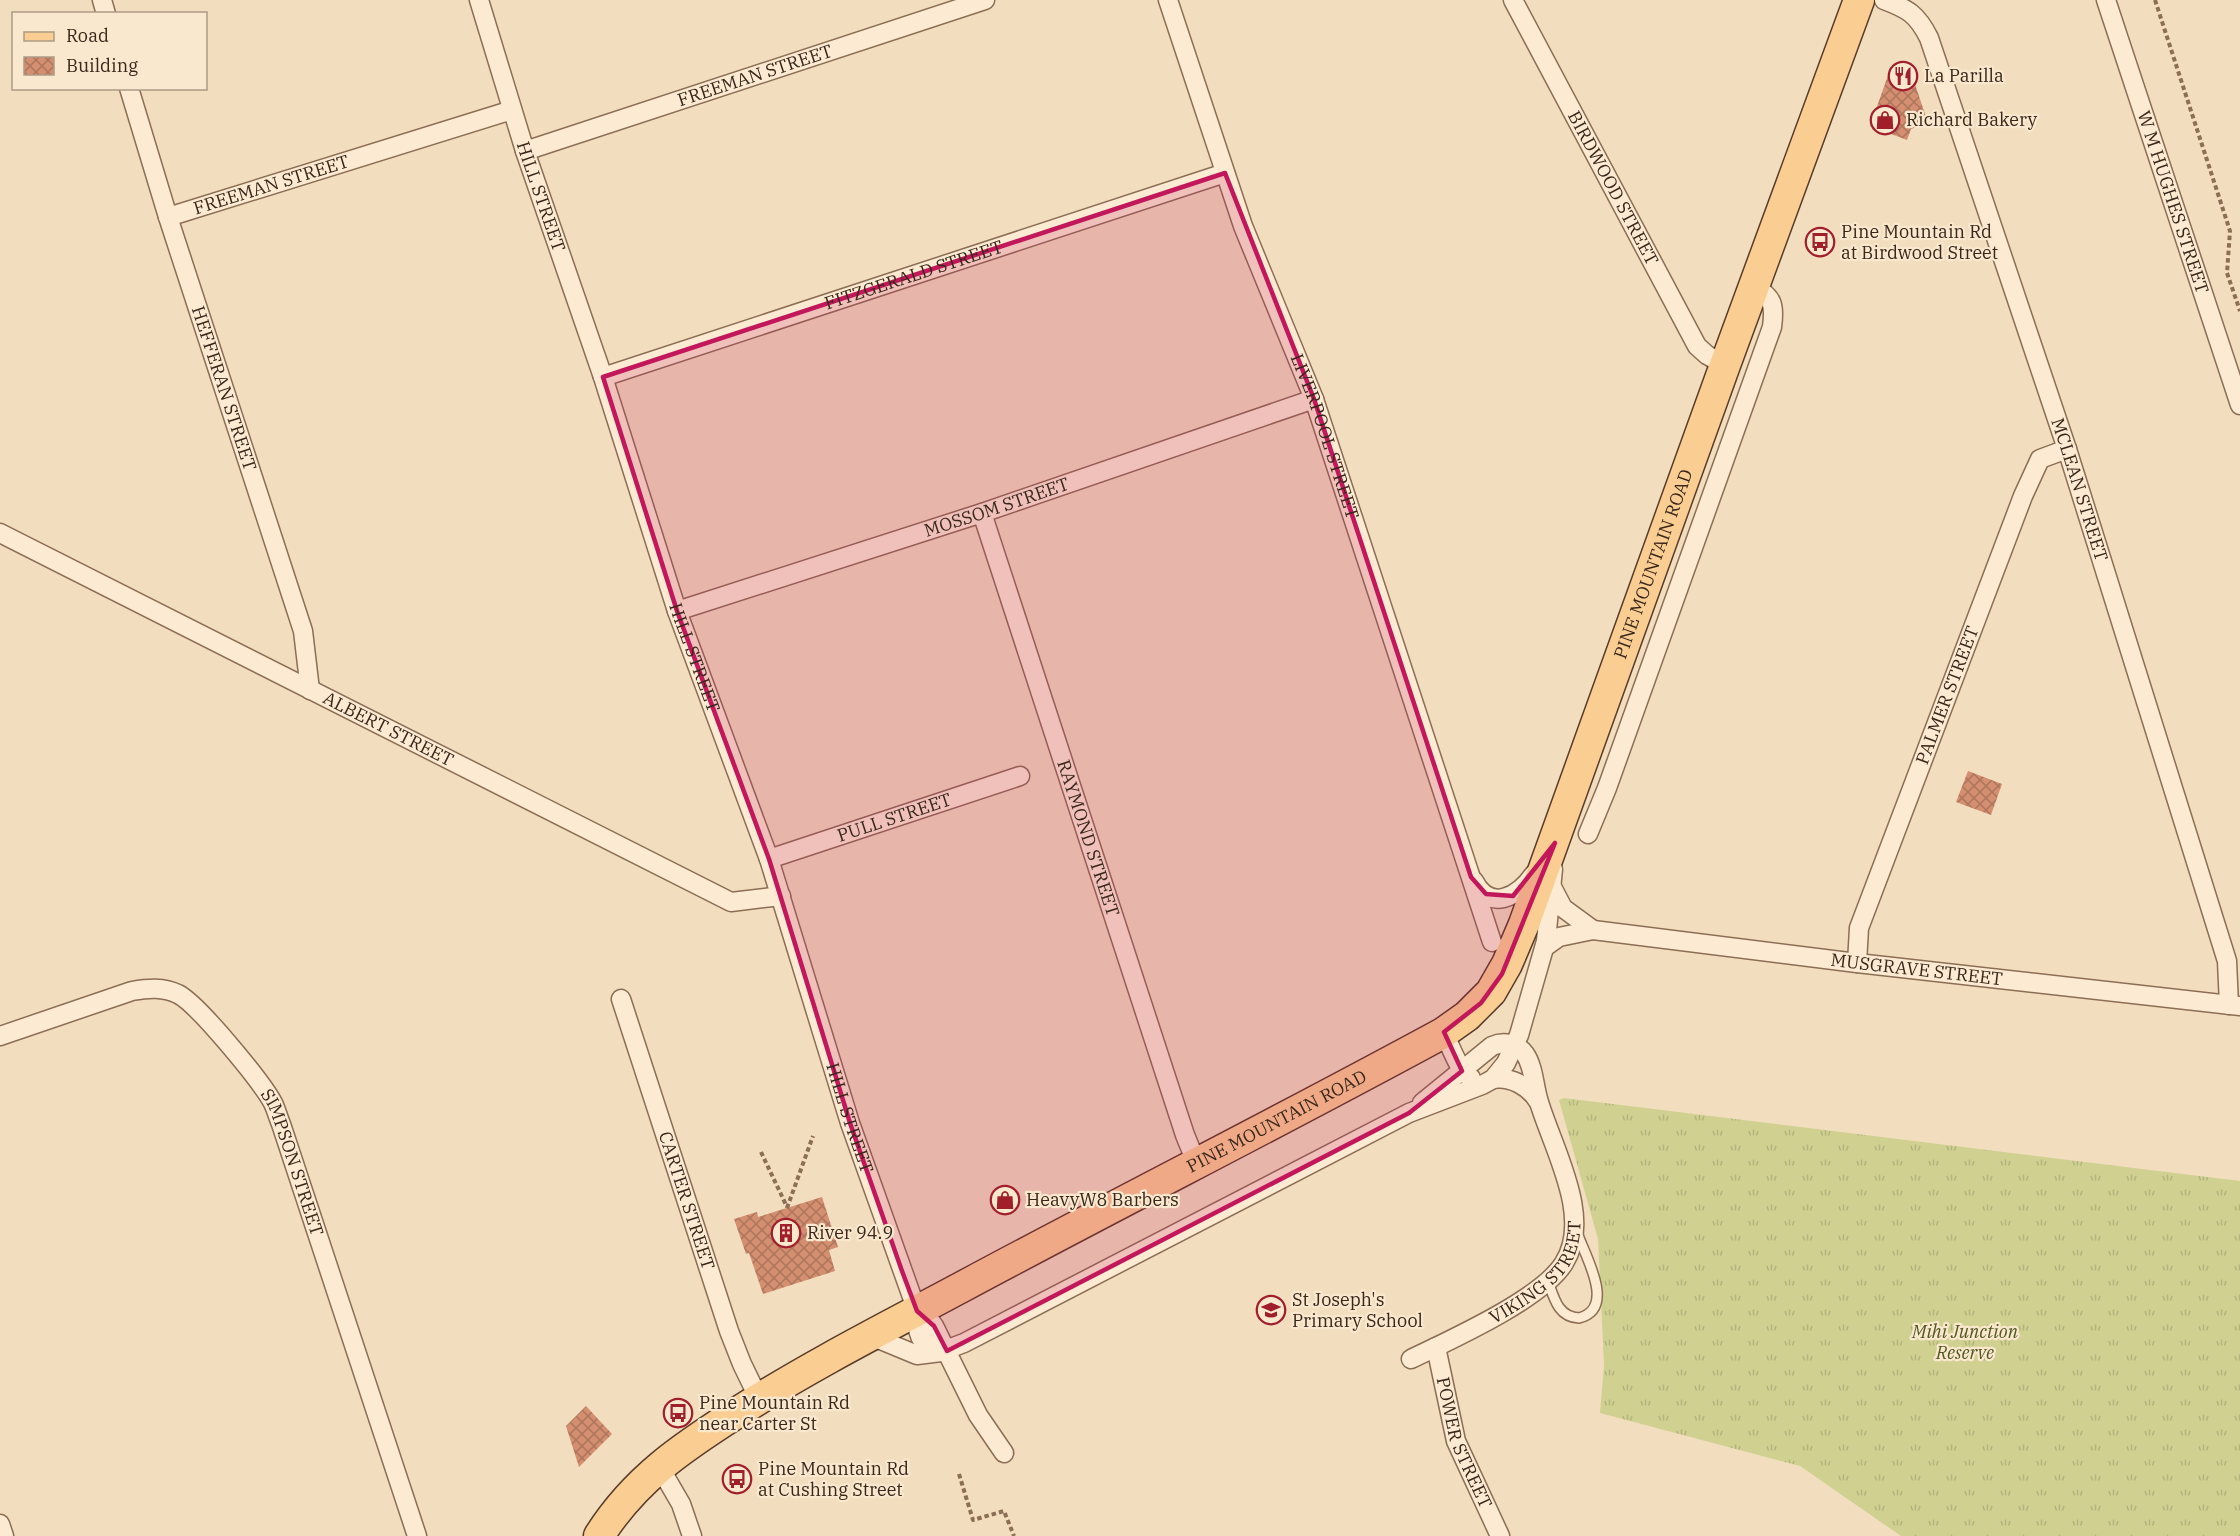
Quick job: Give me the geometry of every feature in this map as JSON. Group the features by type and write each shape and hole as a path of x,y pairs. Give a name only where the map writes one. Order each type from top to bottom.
{"main road":[{"name":"PINE MOUNTAIN ROAD","path":"599,1536 627,1497 659,1466 759,1399 917,1311 1443,1033 1481,1003 1496,983 1524,924 1555,843 1725,365 1859,0"}],"street":[{"name":"HILL STREET","path":"479,0 525,151 603,377 677,611 769,859 850,1123 917,1311"},
{"name":"FREEMAN STREET","path":"525,151 985,0"},
{"name":"LIVERPOOL STREET","path":"1168,0 1243,226 1314,399 1492,942"},
{"name":"BIRDWOOD STREET","path":"1513,0 1697,346 1707,355 1725,365"},
{"name":"MCLEAN STREET","path":"1884,0 1907,9 1913,14 1922,23 1929,38 2067,449 2227,961 2235,1006"},
{"name":"W M HUGHES STREET","path":"2106,0 2240,405"},
{"name":"HEFFERAN STREET","path":"130,90 168,217 303,631 310,690"},
{"name":"FREEMAN STREET","path":"168,217 512,110"},
{"name":"FITZGERALD STREET","path":"603,377 1225,173"},
{"name":"PINE MOUNTAIN ROAD","path":"1588,834 1607,788 1772,327 1773,302 1754,285"},
{"name":"MOSSOM STREET","path":"677,611 982,513 1314,399"},
{"name":"PALMER STREET","path":"1857,963 1859,928 2023,496 2040,459 2067,449"},
{"name":"RAYMOND STREET","path":"982,513 1066,776 1185,1135 1196,1162"},
{"name":"ALBERT STREET","path":"0,533 730,902 781,896"},
{"name":"PULL STREET","path":"769,859 1020,776"},
{"name":"LIVERPOOL STREET","path":"1472,876 1480,890 1490,896 1503,898 1513,896 1527,885 1555,843"},
{"name":"PINE MOUNTAIN ROAD","path":"1488,1082 1506,1063 1514,1046 1545,947 1555,843"},
{"name":"MUSGRAVE STREET","path":"1552,887 1563,908 1593,930"},
{"name":"MUSGRAVE STREET","path":"1545,947 1559,937 1593,930 2235,1006"},
{"name":"SIMPSON STREET","path":"0,1036 132,991 151,988 166,989 180,995 197,1009 262,1086 281,1124 417,1536"},
{"name":"CARTER STREET","path":"621,999 729,1331 759,1399"},
{"path":"1443,1033 1452,1047 1461,1071 1488,1082"},
{"path":"1409,1113 1495,1044 1507,1043 1514,1046"},
{"name":"VIKING STREET","path":"1411,1359 1521,1301 1559,1271 1567,1257 1574,1235 1575,1221 1570,1192 1538,1101 1526,1056 1514,1046"},
{"path":"871,1336 917,1355 945,1351 974,1339 1409,1113 1500,1078 1513,1081 1528,1089 1538,1101"},
{"path":"917,1311 916,1327 919,1336 933,1351 945,1351"},
{"name":"POWER STREET","path":"1436,1347 1456,1441 1500,1536"},
{"path":"945,1351 978,1415 1004,1453"},
{"path":"659,1466 681,1504 692,1536"},
{"path":"0,1524 4,1536"}],"lane":[{"path":"1548,1281 1557,1305 1567,1315 1581,1317 1593,1308 1596,1299 1594,1272 1579,1238 1575,1221"}],"path":[{"path":"2155,0 2230,231 2227,273 2240,311"},
{"path":"761,1152 787,1208 813,1136"},
{"path":"959,1474 973,1520 1004,1511 1014,1536"}],"highlighted area":[{"path":"1225,173 1314,399 1471,877 1486,894 1513,896 1555,843 1502,974 1481,1003 1444,1032 1462,1071 1409,1113 947,1351 934,1326 917,1311 902,1271 850,1123 769,859 677,611 603,377"}],"green space":[{"name":"Mihi Junction Reserve","path":"1564,1098 2240,1181 2240,1536 1901,1536 1800,1466 1600,1413 1604,1365 1598,1239 1559,1100"}],"building":[{"path":"1908,63 1928,123 1911,129 1907,140 1870,126 1890,70"},
{"path":"1968,771 2002,784 1991,815 1956,802"},
{"name":"River 94.9","path":"822,1197 838,1247 829,1250 835,1271 763,1294 734,1219 757,1212 758,1217"},
{"path":"586,1406 612,1434 579,1467 566,1426"}],"place":[{"name":"La Parilla","path":"1903,76"},
{"name":"Richard Bakery","path":"1885,120"},
{"name":"Pine Mountain Rd at Birdwood Street","path":"1820,242"},
{"name":"HeavyW8 Barbers","path":"1005,1200"},
{"name":"River 94.9","path":"786,1233"},
{"name":"St Joseph's Primary School","path":"1271,1310"},
{"name":"Pine Mountain Rd near Carter St","path":"678,1413"},
{"name":"Pine Mountain Rd at Cushing Street","path":"737,1479"}]}
